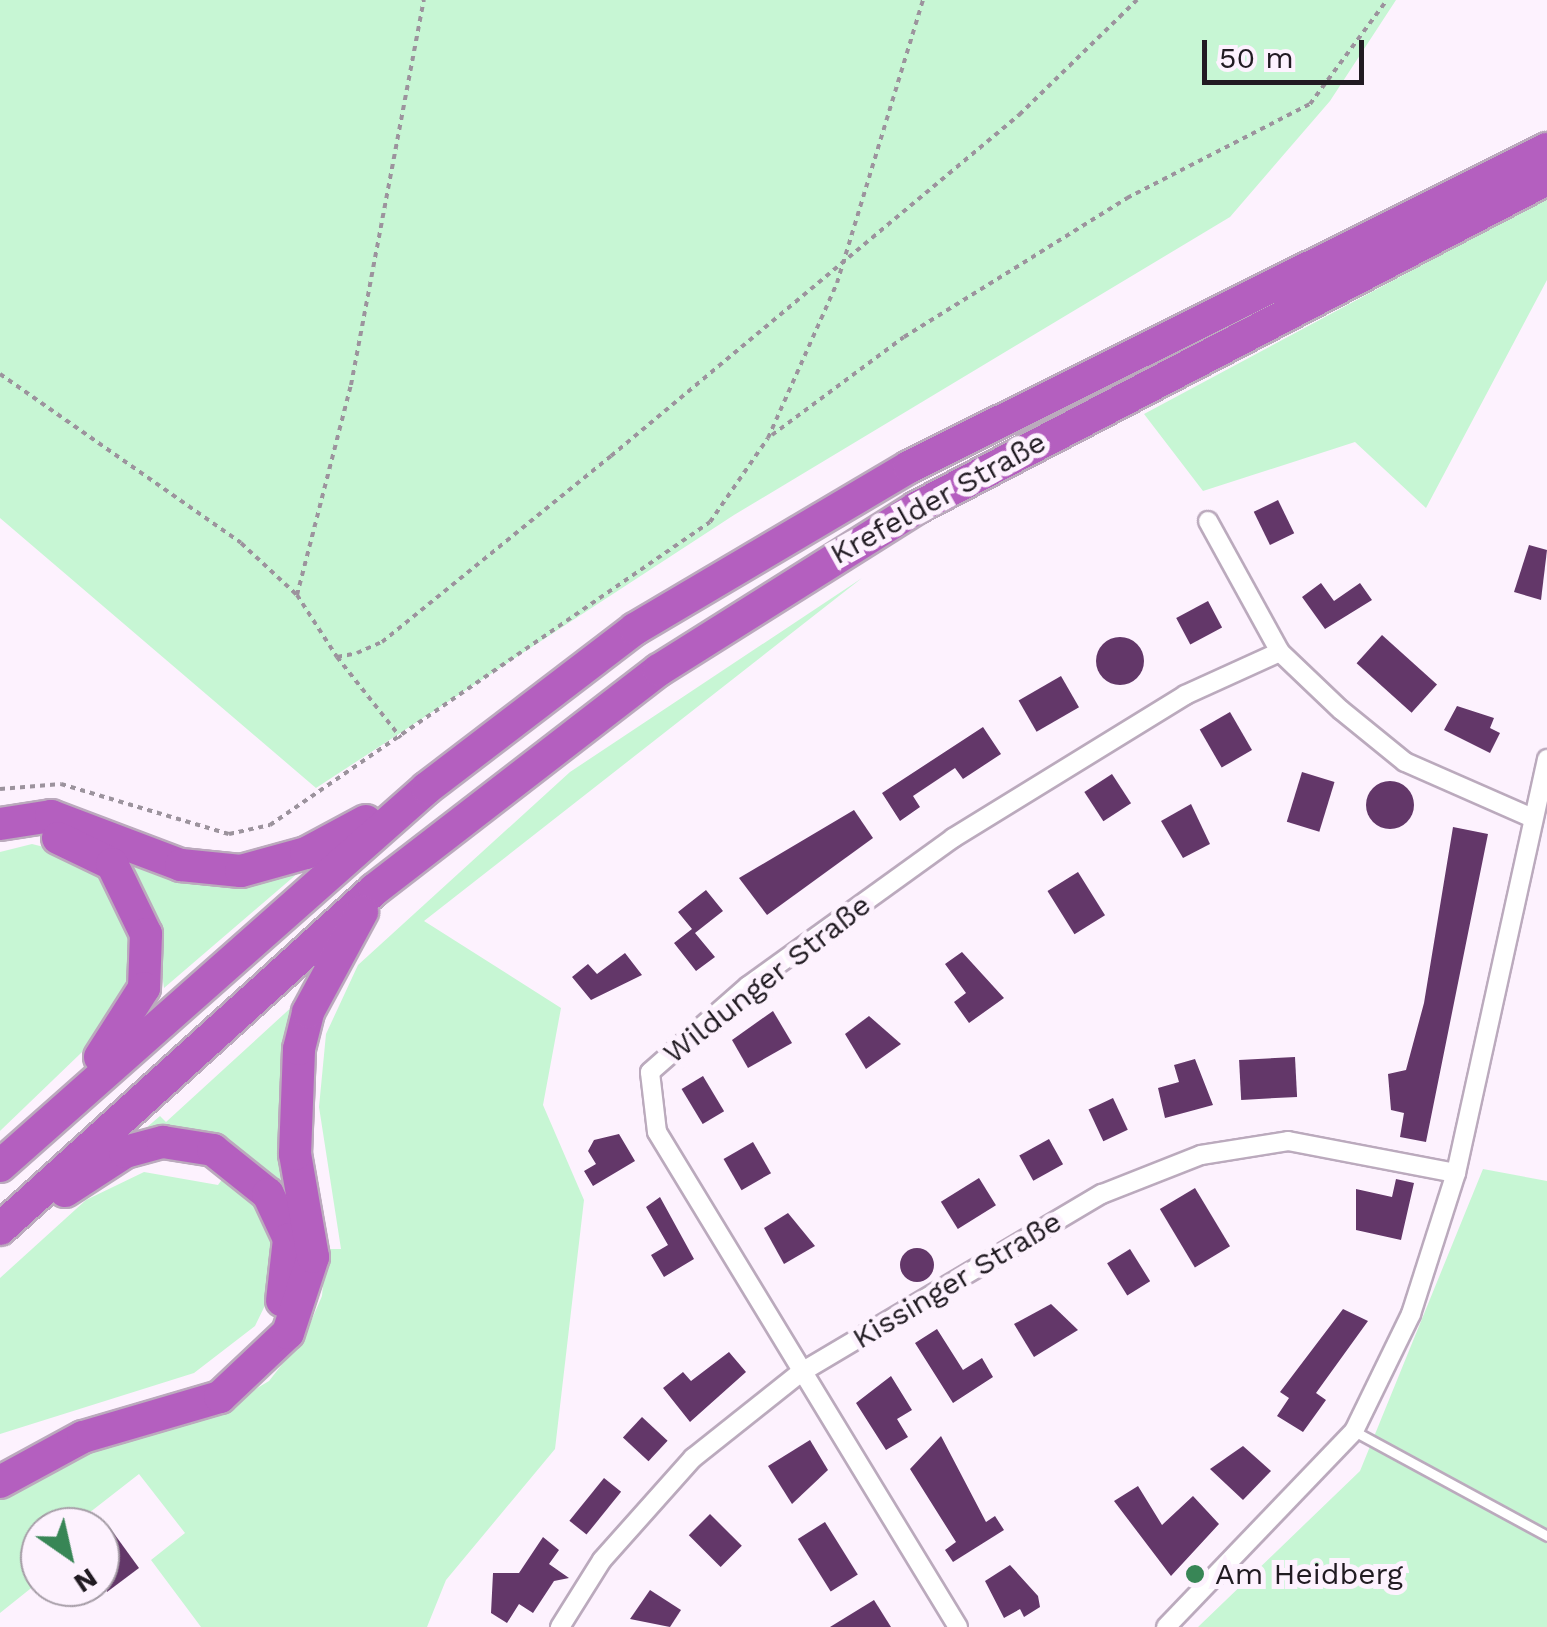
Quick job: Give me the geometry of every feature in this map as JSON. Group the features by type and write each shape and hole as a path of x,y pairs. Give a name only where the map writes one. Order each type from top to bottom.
{"highway":[{"name":"Krefelder Straße","path":"427,788 636,629 825,513 1547,148"},
{"name":"Krefelder Straße","path":"0,1232 374,890 524,767 791,580 1036,442 1547,179"},
{"path":"0,824 50,816 181,865 241,871 306,853 427,788"},
{"path":"0,1166 427,788"},
{"path":"0,844 45,835 88,848 129,885 146,934 144,988 50,1120"},
{"path":"0,1482 83,1437 220,1397 288,1333 313,1257 296,1154 298,1049 308,1012 374,890"},
{"path":"0,1232 124,1152 190,1144 236,1164 268,1194 289,1239 289,1269 274,1321 246,1355 0,1464"}],"street":[{"path":"1208,521 1280,652 1405,762 1530,817"},
{"name":"Wildunger Straße","path":"958,1627 658,1132 650,1072 748,986 952,838 1184,695 1280,652"},
{"path":"1166,1627 1354,1430 1411,1314 1456,1174 1530,817 1547,758"},
{"name":"Kissinger Straße","path":"560,1627 644,1507 800,1372 1102,1194 1201,1155 1288,1141 1456,1174"}],"lane":[{"path":"1354,1430 1547,1536"}],"path":[{"path":"297,595 350,385 424,0"},
{"path":"0,789 61,784 229,834 296,812 710,522 768,438 847,255 923,0"},
{"path":"336,657 382,642 1019,116 1137,0"},
{"path":"768,438 904,337 1127,198 1310,104 1386,0"},
{"path":"0,374 241,543 297,595 336,657 401,738"}],"green space":[{"path":"0,0 1396,0 1330,101 1230,217 734,515 316,788 0,518"},
{"path":"1547,198 1547,280 1426,508 1355,442 1203,491 1144,414"},
{"path":"862,578 424,921 561,1008 543,1105 584,1200 555,1449 446,1580 427,1627 201,1627 151,1560 185,1533 139,1474 97,1507 20,1507 20,1597 0,1613 0,1491 69,1454 224,1408 269,1381 305,1335 322,1296 326,1249 341,1249 319,1107 326,1034 358,965 570,772"},
{"path":"32,844 68,853 114,884 130,916 133,971 107,1028 0,1131 0,852"},
{"path":"111,850 237,880 298,873 164,988 153,907"},
{"path":"307,993 303,1221 261,1165 219,1136 170,1127 139,1134 160,1116 166,1122"},
{"path":"1483,1169 1547,1181 1547,1627 1198,1627 1360,1471"},
{"path":"144,1172 218,1185 223,1178 260,1211 273,1246 271,1293 255,1326 194,1373 0,1434 0,1278 86,1200"}],"building":[{"path":"1278,500 1294,533 1270,545 1254,512"},
{"path":"1529,545 1547,550 1541,600 1514,592"},
{"path":"1321,583 1334,601 1360,583 1372,600 1325,629 1302,597"},
{"path":"1208,601 1222,627 1190,644 1176,618"},
{"path":"1382,635 1437,685 1412,713 1357,663"},
{"path":"1120,637 1137,644 1144,661 1137,678 1120,685 1103,678 1096,661 1103,644"},
{"path":"1061,676 1079,707 1037,732 1019,700"},
{"path":"1457,706 1494,718 1490,728 1500,733 1490,753 1444,730"},
{"path":"1230,712 1252,750 1222,768 1200,730"},
{"path":"983,727 1001,754 963,779 955,768 913,796 920,807 900,821 882,793"},
{"path":"1302,772 1335,782 1319,832 1287,822"},
{"path":"1112,774 1131,803 1103,821 1084,792"},
{"path":"1390,781 1407,788 1414,805 1407,822 1390,829 1373,822 1366,805 1373,788"},
{"path":"1191,804 1210,844 1183,858 1161,821"},
{"path":"854,810 873,838 767,915 739,878"},
{"path":"1453,827 1488,834 1426,1142 1400,1137 1404,1113 1391,1110 1388,1074 1406,1070 1424,1003"},
{"path":"1078,872 1105,915 1074,934 1047,891"},
{"path":"706,890 723,911 695,933 715,957 696,971 674,943 692,929 678,912"},
{"path":"962,952 1004,998 969,1023 954,1002 966,993 945,964"},
{"path":"625,953 642,975 591,1000 572,977 588,964 597,974"},
{"path":"773,1011 792,1043 748,1068 732,1040"},
{"path":"869,1016 901,1044 866,1069 845,1034"},
{"path":"1295,1057 1297,1097 1241,1100 1239,1060"},
{"path":"1195,1059 1213,1105 1165,1118 1158,1088 1179,1082 1174,1065"},
{"path":"703,1076 724,1111 703,1124 682,1089"},
{"path":"1113,1098 1128,1130 1103,1141 1089,1109"},
{"path":"619,1134 635,1161 593,1186 584,1171 596,1164 588,1151 594,1140"},
{"path":"1049,1139 1063,1164 1033,1181 1019,1155"},
{"path":"753,1142 771,1173 742,1190 724,1159"},
{"path":"979,1178 996,1205 958,1229 941,1202"},
{"path":"1396,1179 1414,1183 1401,1240 1356,1230 1356,1189 1392,1197"},
{"path":"1195,1188 1230,1246 1195,1267 1160,1209"},
{"path":"660,1197 694,1259 664,1277 651,1255 668,1245 646,1207"},
{"path":"788,1213 815,1246 784,1264 764,1228"},
{"path":"917,1248 929,1253 934,1265 929,1277 917,1282 905,1277 900,1265 905,1253"},
{"path":"1130,1249 1150,1281 1127,1296 1107,1263"},
{"path":"1051,1304 1078,1330 1034,1357 1014,1324"},
{"path":"1343,1309 1368,1321 1316,1393 1326,1400 1303,1432 1277,1416 1289,1398 1280,1392"},
{"path":"937,1329 963,1370 982,1358 993,1377 953,1403 915,1343"},
{"path":"729,1352 746,1372 690,1422 663,1388 683,1372 691,1381"},
{"path":"891,1376 912,1410 897,1419 908,1437 886,1450 856,1403"},
{"path":"642,1417 668,1441 649,1461 623,1437"},
{"path":"941,1436 986,1522 995,1516 1004,1530 953,1562 945,1550 956,1542 910,1469"},
{"path":"810,1440 828,1470 792,1504 768,1466"},
{"path":"1243,1446 1271,1471 1243,1500 1210,1469"},
{"path":"604,1478 621,1492 586,1535 569,1521"},
{"path":"1138,1486 1162,1525 1193,1496 1219,1524 1171,1576 1114,1501"},
{"path":"710,1514 742,1546 721,1567 689,1535"},
{"path":"825,1522 858,1575 831,1592 798,1539"},
{"path":"543,1537 559,1550 549,1564 569,1578 554,1581 533,1613 519,1604 507,1623 491,1613 493,1573 519,1573"},
{"path":"120,1542 139,1568 120,1582"},
{"path":"1010,1565 1038,1596 1040,1607 1024,1617 1020,1609 1004,1618 985,1581"},
{"path":"650,1590 681,1610 670,1627 630,1619"},
{"path":"874,1600 891,1627 830,1627"}],"place":[{"name":"Am Heidberg","path":"1195,1574"}]}
